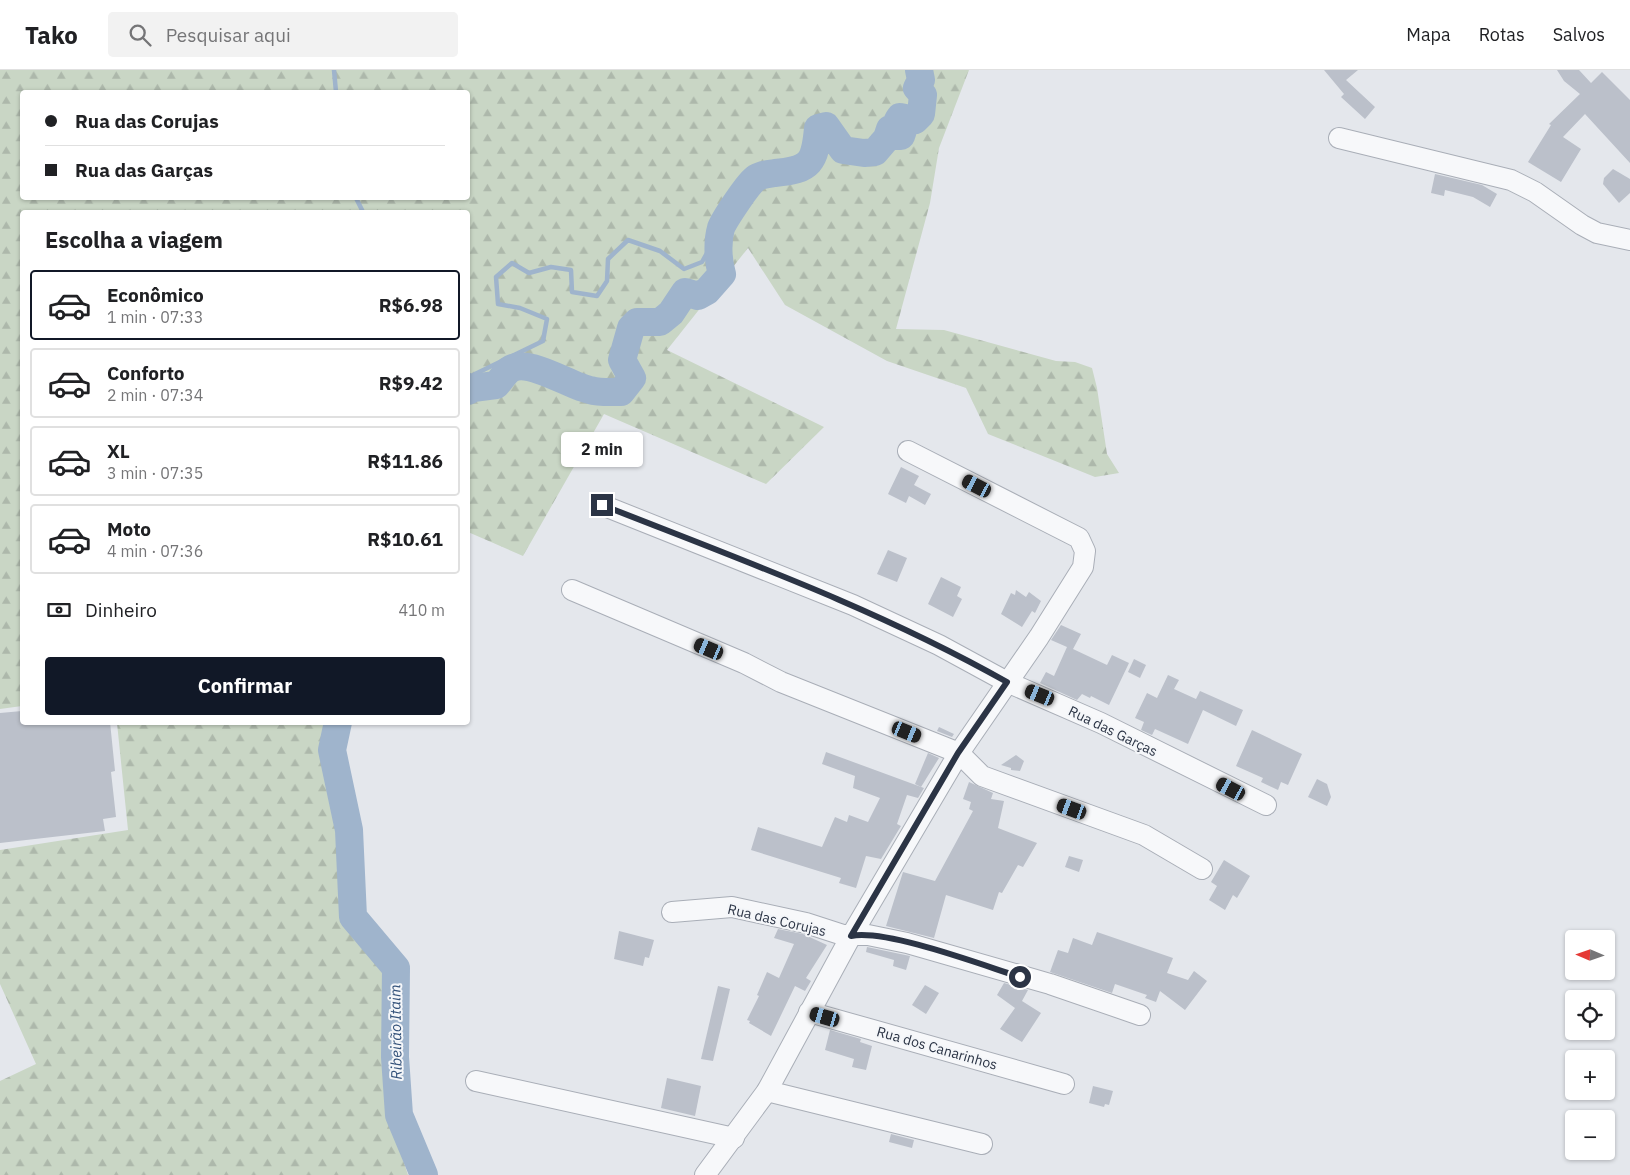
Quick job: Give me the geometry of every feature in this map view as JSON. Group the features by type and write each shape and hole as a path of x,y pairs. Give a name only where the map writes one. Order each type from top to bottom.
{"street":[{"path":"1339,138 1511,180 1535,192 1582,225 1597,233 1630,240"},
{"path":"705,1175 767,1091 851,936 958,753 1039,637 1083,568 1085,551 1079,538 908,451"},
{"name":"Rua das Garças","path":"602,505 853,606 939,644 1007,682 1100,723 1266,805"},
{"path":"572,590 744,663 781,682 958,753 982,776 1144,835 1202,869"},
{"name":"Rua das Corujas","path":"672,912 732,907 806,923 851,936 868,935 907,943 1059,987 1140,1015"},
{"name":"Rua dos Canarinhos","path":"809,1012 1064,1084"},
{"path":"476,1081 734,1138"},
{"path":"767,1091 982,1144"}],"green space":[{"path":"0,70 969,70 939,148 930,203 896,329 944,330 1056,361 1075,362 1092,368 1107,454 1119,473 1095,477 988,434 966,388 887,361 785,305 748,248 667,350 824,427 766,484 604,414 523,556 470,533 470,210 20,210 20,706 0,709"},
{"path":"117,725 330,725 322,753 337,828 340,920 385,971 389,1117 408,1175 0,1175 0,1081 36,1064 0,984 0,850 128,830"}],"building":[{"path":"1324,70 1358,70 1346,80 1375,107 1365,119 1341,97 1344,94"},
{"path":"1557,70 1579,70 1591,83 1602,72 1630,100 1630,163 1585,114 1563,137 1581,149 1561,182 1528,162 1551,125 1549,124 1580,94 1564,81"},
{"path":"1613,169 1630,179 1630,193 1619,203 1603,184 1604,178"},
{"path":"1435,174 1482,185 1497,194 1490,207 1473,197 1445,190 1444,196 1431,193"},
{"path":"901,467 919,476 914,485 931,494 925,505 909,496 906,503 888,494"},
{"path":"888,550 907,558 897,582 877,574"},
{"path":"941,577 961,587 957,596 962,599 953,617 928,604"},
{"path":"1016,590 1026,597 1029,592 1041,601 1035,613 1032,611 1022,627 1001,614 1011,593 1015,595"},
{"path":"1061,625 1081,634 1073,649 1107,665 1112,655 1129,663 1109,705 1091,696 1090,698 1082,694 1077,700 1040,683 1046,672 1054,676 1067,647 1051,640"},
{"path":"1134,659 1146,665 1140,678 1128,672"},
{"path":"1168,675 1179,680 1174,689 1196,699 1200,691 1243,710 1236,726 1203,710 1188,744 1155,729 1152,735 1141,730 1144,722 1135,718 1147,693 1157,698"},
{"path":"20,711 20,725 110,725 115,771 111,772 116,817 103,819 105,831 0,843 0,713"},
{"path":"939,727 954,734 952,737 937,731"},
{"path":"1252,730 1302,754 1288,785 1281,782 1278,790 1261,782 1263,778 1236,766"},
{"path":"826,752 924,788 918,798 907,795 897,824 901,826 881,859 866,856 856,888 839,883 841,878 751,850 758,827 822,847 835,817 847,822 849,815 868,822 880,798 853,788 855,776 822,764"},
{"path":"928,753 939,758 921,787 915,784"},
{"path":"1016,755 1024,761 1020,771 1011,770 1011,768 1001,765"},
{"path":"1317,779 1327,784 1331,797 1327,806 1308,797"},
{"path":"969,782 993,793 991,799 1004,801 998,828 1037,843 1023,867 1018,865 1002,893 999,892 993,910 946,895 934,938 886,926 903,872 935,881 973,811 969,809 971,802 963,799"},
{"path":"1069,856 1083,860 1079,872 1065,867"},
{"path":"1224,860 1250,876 1237,898 1233,895 1225,910 1209,900 1217,886 1211,882"},
{"path":"778,929 803,934 827,945 806,978 811,981 805,991 795,986 771,1036 747,1020 759,996 757,995 767,972 779,978 794,944 774,938"},
{"path":"619,931 654,940 649,958 645,957 643,966 614,959"},
{"path":"1097,932 1173,958 1167,973 1188,980 1194,971 1207,981 1185,1010 1160,991 1156,1002 1145,998 1147,995 1115,984 1112,993 1050,972 1058,950 1068,953 1073,938 1092,945"},
{"path":"867,947 910,956 906,970 893,966 894,960 866,952"},
{"path":"1004,983 1028,990 1022,1001 1041,1013 1022,1042 1000,1029 1015,1008 997,995"},
{"path":"925,985 939,993 926,1014 912,1005"},
{"path":"718,986 730,989 713,1061 701,1059"},
{"path":"830,1030 861,1039 860,1042 872,1046 866,1070 852,1067 854,1059 825,1050"},
{"path":"667,1078 701,1086 695,1116 661,1108"},
{"path":"1093,1086 1113,1091 1109,1105 1105,1104 1104,1107 1089,1103"},
{"path":"891,1134 914,1140 912,1148 889,1142"}],"waterway":[{"path":"334,70 336,90"},
{"name":"Ribeirão Itaim","path":"470,390 496,385 509,370 517,367 527,367 538,369 582,388 594,391 621,392 632,378 622,360 631,328 637,322 660,322 671,313 685,292 698,296 707,291 722,274 718,251 721,228 748,186 756,178 763,175 787,172 804,166 809,162 815,149 818,128 826,126 843,150 864,153 875,152 887,138 890,129 897,136 901,136 903,130 898,120 900,117 915,120 921,114 923,95 917,88 921,80 919,70"},
{"path":"357,200 362,210"},
{"name":"Ribeirão Itaim","path":"470,375 543,341 547,319 520,308 498,304 496,277 512,263 529,273 551,267 571,270 572,292 597,296 607,281 608,259 628,240 660,251 684,269 702,262 721,228"},
{"name":"Ribeirão Itaim","path":"337,725 332,750 349,830 353,917 396,968 395,1057 399,1115 424,1175"}],"route":[{"path":"602,505 853,606 939,644 1007,682 958,753 851,936 868,935 907,943 976,962 1020,977"}]}
